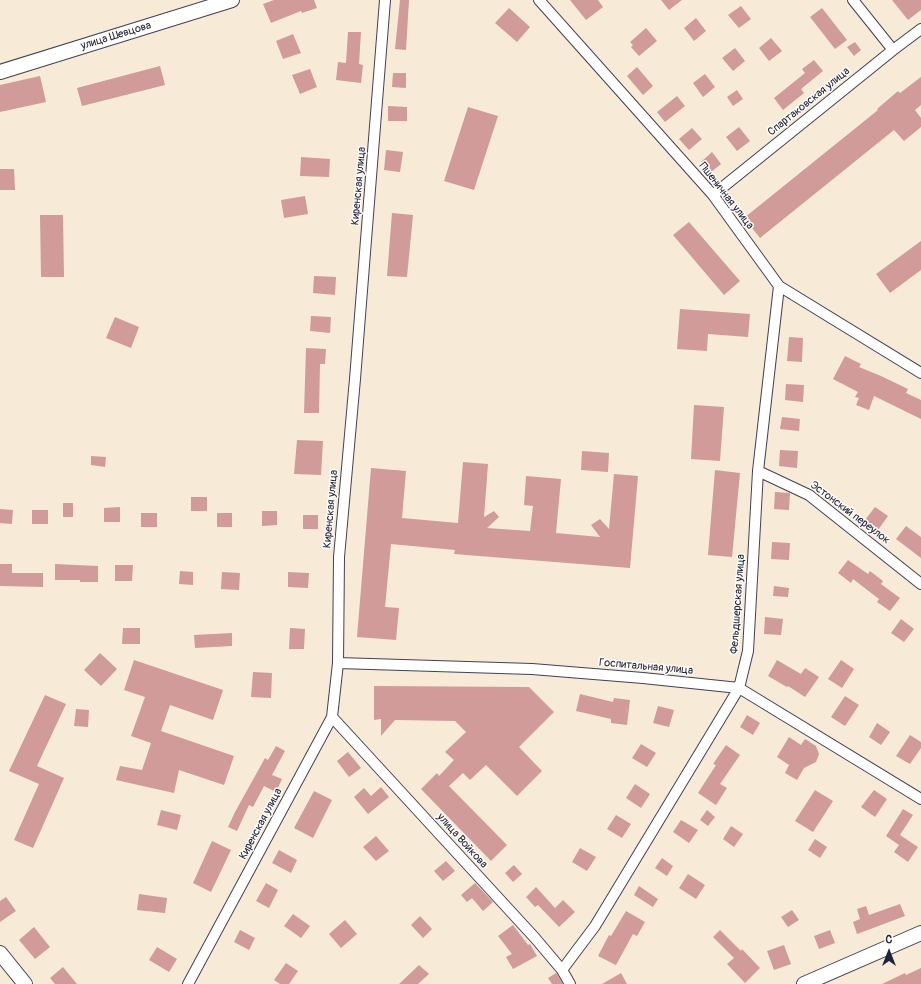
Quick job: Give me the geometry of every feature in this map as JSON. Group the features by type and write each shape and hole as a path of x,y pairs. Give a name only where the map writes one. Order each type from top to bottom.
{"main road":[{"name":"улица Шевцова","path":"0,72 232,0"},
{"path":"804,984 921,933"},
{"path":"0,953 25,984"}],"street":[{"name":"Киренская улица","path":"188,984 332,717 338,663 339,557 356,371 386,0"},
{"name":"Пшеничная улица","path":"538,0 713,194 779,286 921,373"},
{"path":"853,0 893,50"},
{"name":"Спартаковская улица","path":"713,194 921,29"},
{"name":"Фельдшерская улица","path":"562,970 595,926 739,688 748,651 758,471 779,286"},
{"name":"Эстонский переулок","path":"758,471 810,495 921,584"},
{"name":"Госпитальная улица","path":"338,663 532,669 739,688 921,799"},
{"name":"улица Войкова","path":"332,717 535,938 562,970 570,984"}],"building":[{"path":"274,0 314,0 317,8 302,13 301,11 271,23 263,4"},
{"path":"400,0 409,0 406,50 395,49"},
{"path":"570,0 598,0 603,7 586,20"},
{"path":"661,0 682,0 669,10"},
{"path":"892,0 921,0 921,10 908,20"},
{"path":"741,6 751,19 739,28 728,15"},
{"path":"509,8 530,27 517,42 495,23"},
{"path":"822,8 847,40 835,49 810,17"},
{"path":"696,18 706,31 694,41 684,28"},
{"path":"646,28 657,41 639,56 631,47 633,45 630,42"},
{"path":"348,32 361,32 359,64 363,65 361,83 336,80 338,62 346,63"},
{"path":"293,34 301,53 283,59 276,41"},
{"path":"771,38 782,51 769,61 759,48"},
{"path":"855,42 861,50 854,56 847,47"},
{"path":"735,48 745,61 733,71 722,58"},
{"path":"814,60 823,71 801,89 804,93 783,110 774,98 805,73 802,69"},
{"path":"160,66 165,85 82,106 77,88"},
{"path":"637,67 653,86 643,95 627,76"},
{"path":"310,69 317,87 300,94 292,75"},
{"path":"393,73 406,73 406,88 392,87"},
{"path":"705,74 715,87 703,97 693,83"},
{"path":"40,76 46,102 0,112 0,85"},
{"path":"921,77 921,105 915,110 921,118 921,127 904,141 894,130 760,238 744,218 878,110 877,109 898,91 900,93"},
{"path":"737,90 743,99 733,106 727,97"},
{"path":"677,96 685,106 665,122 657,112"},
{"path":"388,106 407,107 407,121 388,121"},
{"path":"468,107 498,116 474,190 444,181"},
{"path":"739,127 750,141 737,151 726,137"},
{"path":"692,128 702,139 689,150 679,139"},
{"path":"386,150 403,152 400,172 384,170"},
{"path":"712,152 721,164 710,173 701,162"},
{"path":"301,157 330,159 329,177 300,176"},
{"path":"0,169 14,169 15,190 0,190"},
{"path":"305,196 308,214 284,218 281,200"},
{"path":"392,213 413,215 407,277 387,276"},
{"path":"40,215 63,215 64,277 41,277"},
{"path":"689,222 740,281 724,295 673,235"},
{"path":"921,241 921,270 890,293 876,274"},
{"path":"314,276 336,277 335,295 313,293"},
{"path":"680,309 750,314 748,337 708,334 707,351 677,349"},
{"path":"311,316 331,317 330,333 310,331"},
{"path":"115,317 139,327 131,348 106,338"},
{"path":"789,337 803,338 802,362 787,361"},
{"path":"306,348 326,349 325,364 320,364 319,413 304,413"},
{"path":"845,356 861,364 859,367 908,389 906,393 921,400 921,419 874,396 869,410 856,405 859,398 855,397 858,392 833,379"},
{"path":"786,384 804,385 803,402 785,400"},
{"path":"694,405 724,407 720,461 691,459"},
{"path":"782,417 800,419 799,431 780,429"},
{"path":"297,440 323,441 321,475 294,474"},
{"path":"780,450 798,451 797,468 779,466"},
{"path":"582,451 609,453 608,472 581,470"},
{"path":"91,456 106,457 105,467 91,465"},
{"path":"463,462 488,464 484,517 494,511 499,517 487,528 530,531 533,506 524,505 526,476 561,479 556,533 600,537 591,525 600,519 609,529 614,474 638,476 630,568 454,554 455,550 391,544 385,607 399,608 396,640 357,637 371,468 406,471 402,518 458,523"},
{"path":"715,470 740,473 732,557 708,555"},
{"path":"775,492 790,493 789,510 774,509"},
{"path":"191,497 207,497 207,511 191,511"},
{"path":"63,503 73,503 73,517 63,517"},
{"path":"120,507 120,522 104,522 104,508"},
{"path":"875,507 888,516 878,530 865,520"},
{"path":"0,509 13,510 12,524 0,523"},
{"path":"32,510 48,510 48,524 32,524"},
{"path":"262,511 277,511 277,525 262,526"},
{"path":"141,513 157,513 157,527 141,527"},
{"path":"217,513 232,513 232,527 217,527"},
{"path":"303,515 318,515 318,529 303,529"},
{"path":"906,526 921,537 921,558 896,539"},
{"path":"772,542 790,543 789,560 771,559"},
{"path":"848,560 868,574 870,571 883,581 881,584 900,598 890,611 877,602 879,599 853,579 851,583 838,573"},
{"path":"0,564 12,564 12,573 43,573 43,587 0,586"},
{"path":"55,564 98,566 98,582 55,580"},
{"path":"115,565 133,565 132,581 115,581"},
{"path":"180,571 193,572 193,585 179,584"},
{"path":"222,572 240,573 239,590 221,589"},
{"path":"288,572 309,573 308,588 288,587"},
{"path":"774,586 789,588 788,597 773,596"},
{"path":"765,617 783,619 781,635 764,634"},
{"path":"901,619 914,629 904,642 891,633"},
{"path":"123,628 140,628 140,644 122,644"},
{"path":"290,628 305,629 304,649 289,649"},
{"path":"232,633 232,646 195,648 194,635"},
{"path":"100,653 117,669 101,686 84,670"},
{"path":"134,660 223,690 213,720 170,705 161,731 234,756 224,785 179,770 174,793 116,780 120,766 142,770 151,743 131,736 145,697 124,690"},
{"path":"777,660 801,674 805,668 819,677 805,697 768,676"},
{"path":"841,660 854,669 842,688 828,679"},
{"path":"253,672 272,673 271,698 251,697"},
{"path":"374,686 529,687 554,712 519,747 542,771 517,796 486,765 470,780 463,773 449,786 507,845 491,861 421,789 437,773 439,776 454,760 445,752 466,732 455,721 395,720 381,736 381,719 374,720"},
{"path":"580,694 613,702 614,698 630,700 627,725 611,723 611,719 576,711"},
{"path":"45,695 66,704 37,766 64,778 33,848 14,840 39,784 9,771"},
{"path":"845,696 859,705 845,726 831,717"},
{"path":"658,706 674,710 669,727 653,723"},
{"path":"76,709 89,710 88,727 74,726"},
{"path":"747,715 760,723 753,735 740,727"},
{"path":"877,723 890,732 881,745 869,737"},
{"path":"910,735 921,742 921,748 910,764 896,756"},
{"path":"789,737 801,745 805,739 816,746 819,754 816,762 804,768 797,780 785,773 789,765 777,757"},
{"path":"641,744 656,753 647,767 632,758"},
{"path":"726,745 740,755 720,784 727,788 716,805 698,793 716,765 713,764"},
{"path":"276,746 285,751 272,775 282,779 276,792 264,786 253,807 249,805 237,831 228,827 265,758 268,760"},
{"path":"348,752 361,768 349,777 337,761"},
{"path":"635,784 650,794 641,808 626,798"},
{"path":"381,787 389,797 368,814 354,797 364,788 371,796"},
{"path":"815,790 833,801 813,832 795,821"},
{"path":"874,790 887,799 875,817 861,807"},
{"path":"314,791 332,800 313,838 294,828"},
{"path":"903,809 913,815 900,835 918,847 908,862 894,852 899,845 886,836"},
{"path":"161,810 181,815 177,830 157,825"},
{"path":"707,810 715,817 708,826 700,820"},
{"path":"616,815 631,824 622,838 607,829"},
{"path":"681,820 698,830 689,843 673,832"},
{"path":"731,826 743,834 734,847 723,839"},
{"path":"376,836 389,851 376,861 363,847"},
{"path":"815,839 827,847 820,858 808,850"},
{"path":"212,841 231,850 211,892 193,883"},
{"path":"580,848 596,857 587,871 572,862"},
{"path":"279,850 297,860 291,873 272,863"},
{"path":"662,858 673,866 667,876 655,868"},
{"path":"446,861 455,871 443,881 434,871"},
{"path":"514,865 522,874 513,882 505,873"},
{"path":"688,874 705,885 696,899 679,888"},
{"path":"266,883 278,890 269,908 256,901"},
{"path":"475,883 493,902 483,911 472,898 467,902 461,895"},
{"path":"639,886 658,899 653,907 634,895"},
{"path":"536,887 555,908 563,900 575,912 559,927 538,905 535,907 526,897"},
{"path":"139,894 167,898 165,913 137,910"},
{"path":"6,897 16,911 0,922 0,901"},
{"path":"900,904 905,916 857,934 853,922 860,919 857,909 866,906 869,915"},
{"path":"792,910 799,920 788,927 781,917"},
{"path":"626,911 645,922 637,936 633,934 616,965 598,956 609,935 611,936"},
{"path":"293,914 310,926 301,938 284,926"},
{"path":"420,916 432,929 423,938 411,925"},
{"path":"345,920 357,934 341,948 329,934"},
{"path":"513,925 528,945 530,944 537,956 513,969 506,957 512,954 498,936"},
{"path":"34,927 50,947 35,959 19,940"},
{"path":"240,930 255,938 249,950 234,942"},
{"path":"720,930 741,951 742,949 760,968 745,983 727,964 734,958 713,937"},
{"path":"830,930 835,943 819,949 814,936"},
{"path":"784,945 791,964 774,970 767,951"},
{"path":"157,947 177,959 169,972 149,960"},
{"path":"286,963 298,971 289,984 280,984 274,980"},
{"path":"419,965 429,974 418,984 399,984"},
{"path":"63,967 77,984 55,984 50,978"},
{"path":"921,968 921,984 882,984 905,973 906,975"},
{"path":"556,973 563,984 552,984 548,978"},
{"path":"621,973 627,984 602,984"}]}
